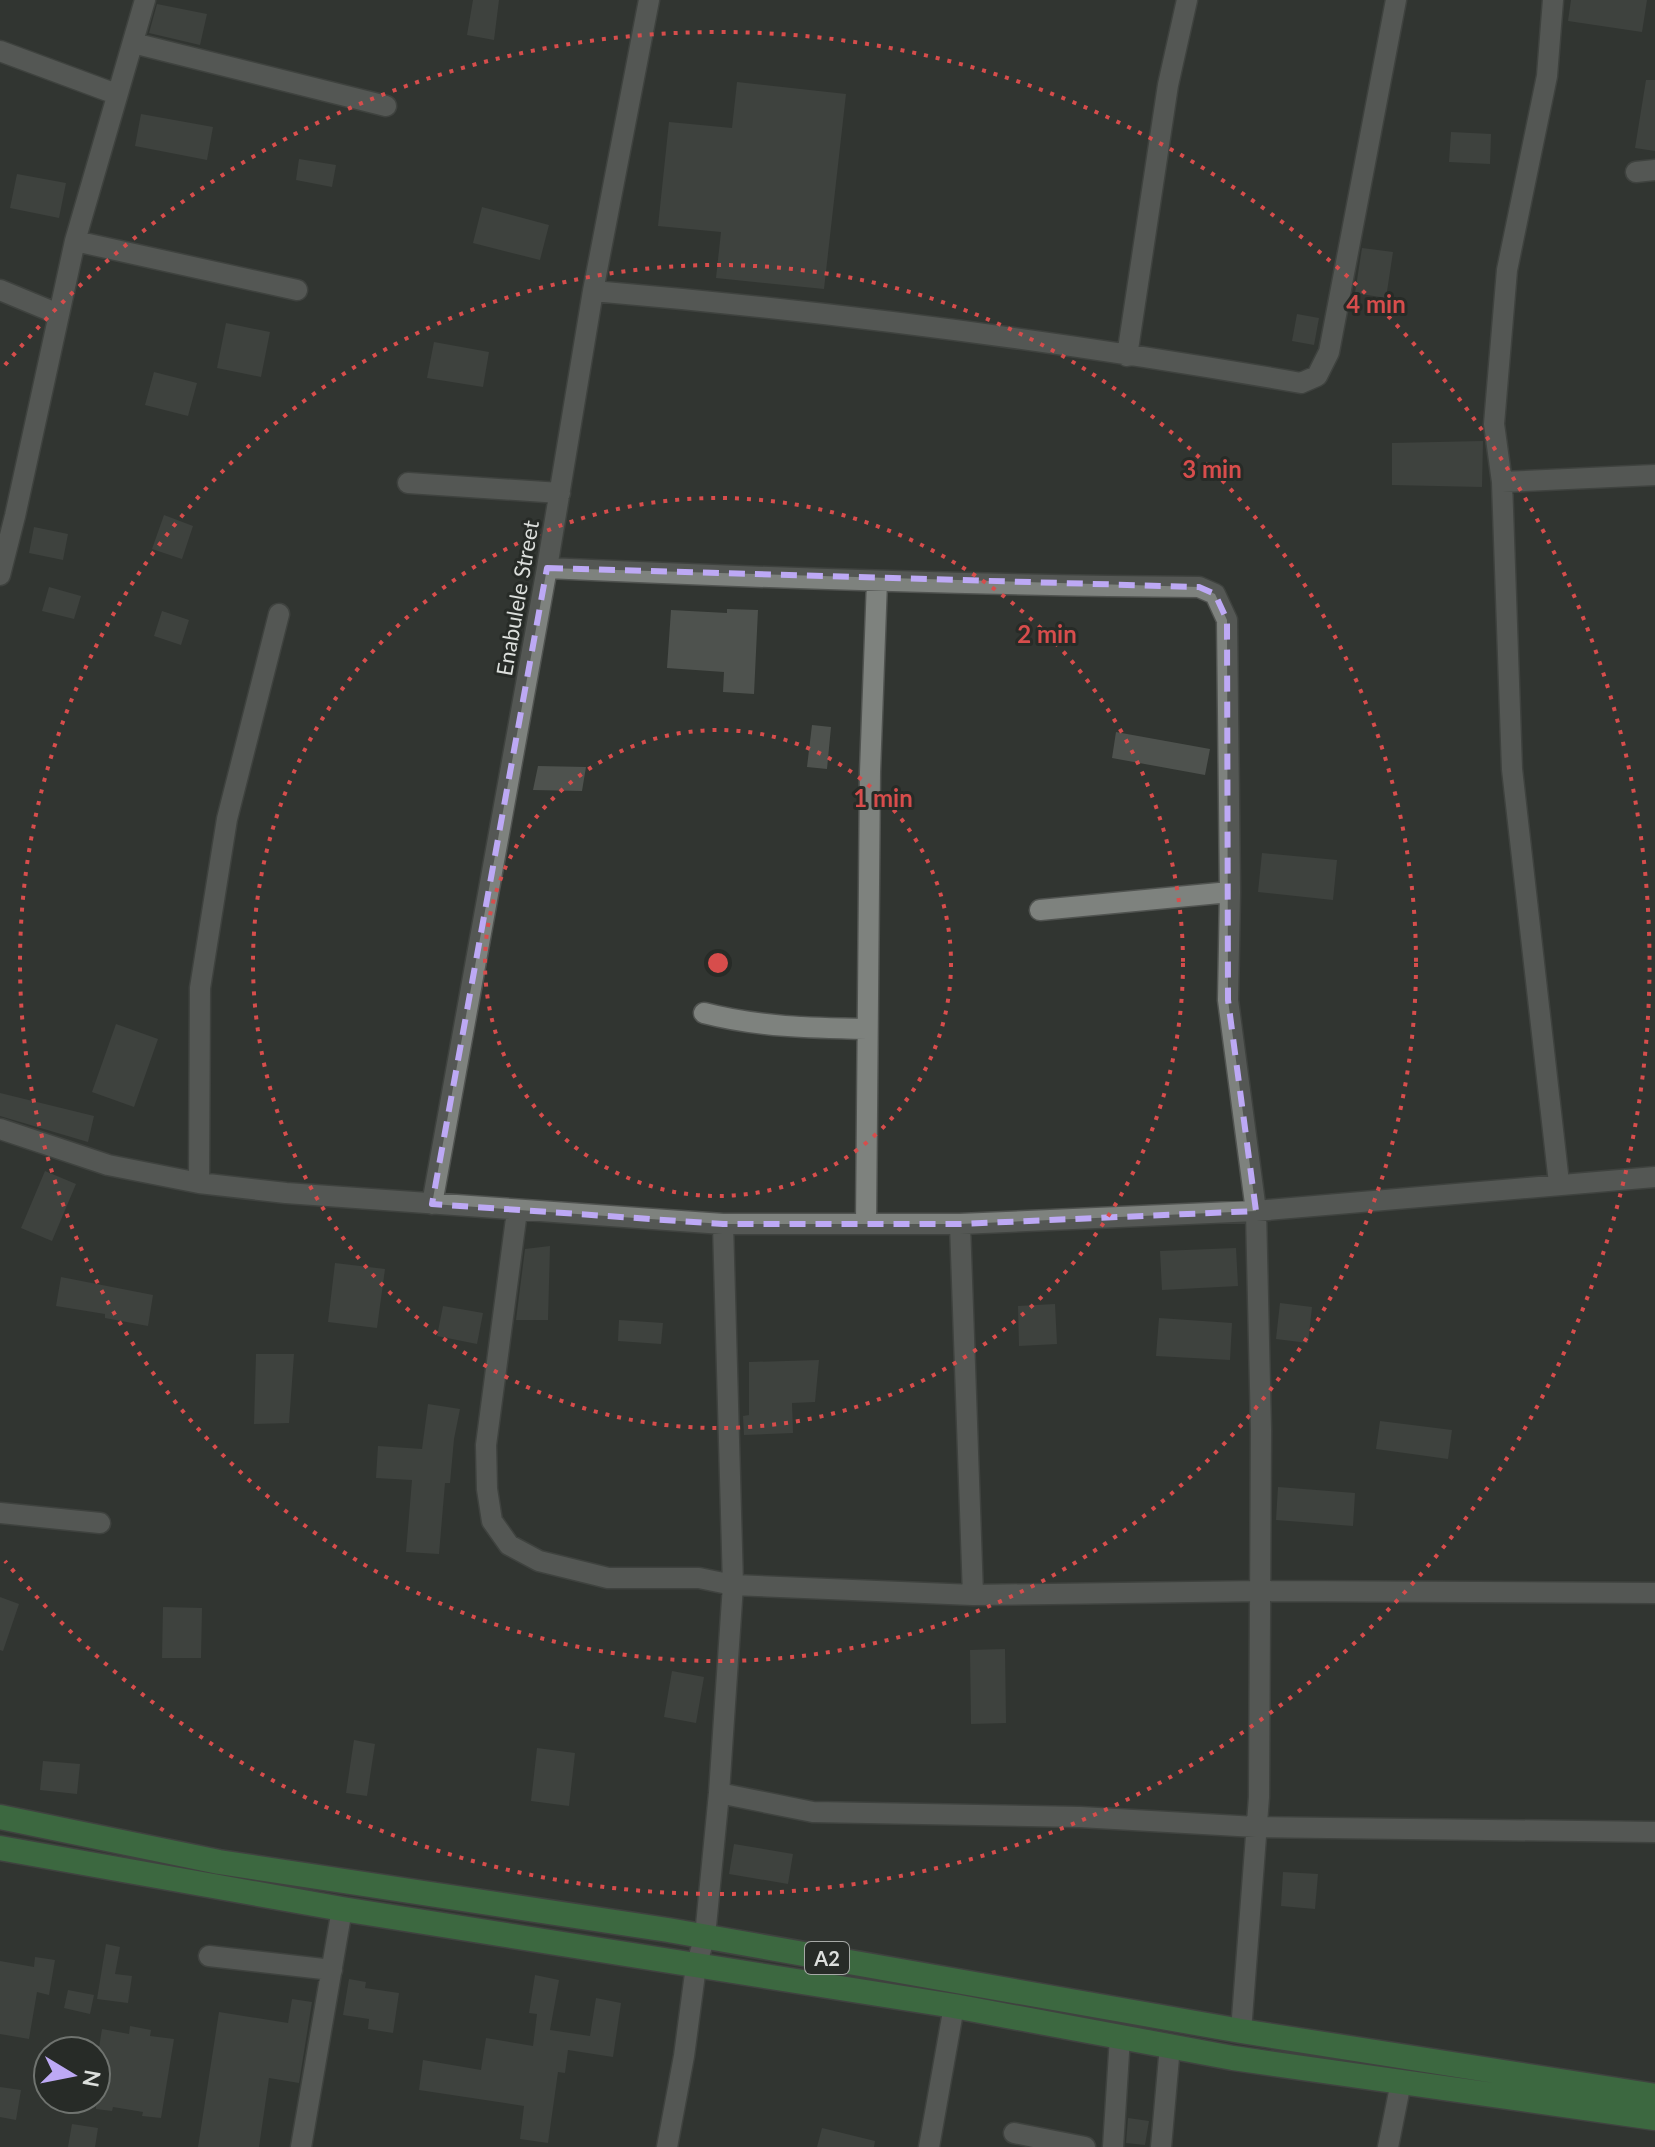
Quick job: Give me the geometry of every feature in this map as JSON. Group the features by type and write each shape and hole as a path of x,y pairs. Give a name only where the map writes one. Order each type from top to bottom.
{"highway":[{"name":"A2","path":"0,1817 219,1862 705,1936 1241,2031 1655,2096"},
{"name":"A2","path":"0,1848 342,1909 954,2006 1233,2058 1655,2118"}],"street":[{"path":"0,575 8,514 75,241 145,0"},
{"name":"Enabulele Street","path":"432,1204 547,568 593,291 649,0"},
{"path":"1127,356 1168,85 1187,0"},
{"path":"593,291 750,304 1301,383 1317,376 1329,352 1396,0"},
{"path":"1553,0 1547,76 1507,270 1494,424 1502,482 1512,769 1559,1183"},
{"path":"133,43 386,106"},
{"path":"0,51 116,94"},
{"path":"75,241 297,290"},
{"path":"0,290 58,314"},
{"path":"1502,482 1655,475"},
{"path":"408,483 560,493"},
{"path":"547,568 877,581 1199,587 1215,594 1227,620 1228,1000 1256,1211 1261,1591 1256,1827 1241,2031"},
{"path":"866,1224 870,772 877,581"},
{"path":"199,1183 200,988 227,819 279,614"},
{"path":"1040,910 1230,892"},
{"path":"704,1013 738,1022 782,1027 867,1029"},
{"path":"0,1129 108,1165 199,1183 286,1193 723,1224 960,1224 1256,1211 1655,1177"},
{"path":"517,1211 486,1445 487,1489 492,1521 509,1545 539,1561 608,1578 699,1578 733,1585 973,1595 1261,1591 1655,1593"},
{"path":"667,2147 696,1966 705,1936 719,1793 733,1585 723,1224"},
{"path":"960,1224 973,1595"},
{"path":"0,1513 100,1523"},
{"path":"719,1793 813,1812 1080,1817 1256,1827 1655,1832"},
{"path":"301,2147 342,1909"},
{"path":"209,1956 332,1970"},
{"path":"929,2147 954,2006"},
{"path":"1113,2147 1120,2037"},
{"path":"1161,2147 1170,2046"},
{"path":"1388,2147 1401,2082"},
{"path":"1014,2133 1085,2147"}],"highlighted area":[{"path":"547,568 1199,587 1215,594 1227,620 1228,1000 1256,1211 960,1224 723,1224 432,1204"}],"building":[{"path":"473,0 499,0 494,40 467,35"},
{"path":"1571,0 1647,0 1642,32 1568,21"},
{"path":"157,4 207,14 200,45 149,33"},
{"path":"1646,80 1655,80 1655,151 1635,148"},
{"path":"737,82 846,94 824,289 716,278 721,232 658,226 669,122 732,128"},
{"path":"141,114 213,127 207,160 135,146"},
{"path":"1451,132 1491,134 1490,164 1449,162"},
{"path":"299,159 336,165 332,187 296,180"},
{"path":"17,174 66,183 59,218 10,208"},
{"path":"482,207 549,225 540,260 473,243"},
{"path":"1362,248 1393,252 1386,298 1355,293"},
{"path":"1297,314 1319,318 1314,345 1292,341"},
{"path":"226,323 270,332 261,377 217,368"},
{"path":"434,342 489,352 483,387 427,378"},
{"path":"154,372 197,383 188,416 145,405"},
{"path":"1483,441 1482,487 1392,485 1392,443"},
{"path":"164,515 193,526 182,559 152,549"},
{"path":"34,527 68,534 63,560 29,553"},
{"path":"49,587 81,596 74,619 42,611"},
{"path":"727,609 758,610 754,694 723,692 724,672 667,668 671,610 727,613"},
{"path":"162,611 189,620 181,645 154,636"},
{"path":"812,725 831,727 827,769 807,767"},
{"path":"1116,732 1210,749 1205,775 1112,758"},
{"path":"538,766 586,767 582,791 533,790"},
{"path":"1262,853 1337,860 1333,900 1258,892"},
{"path":"116,1024 158,1039 134,1107 92,1092"},
{"path":"0,1093 94,1116 88,1142 0,1116"},
{"path":"45,1171 76,1184 52,1241 21,1228"},
{"path":"550,1246 548,1320 516,1320 525,1249"},
{"path":"1236,1248 1238,1286 1162,1290 1160,1251"},
{"path":"335,1263 385,1269 377,1328 328,1322"},
{"path":"61,1277 153,1295 148,1326 105,1318 105,1314 56,1306"},
{"path":"1280,1303 1312,1307 1308,1343 1276,1339"},
{"path":"1055,1304 1057,1344 1019,1346 1018,1306"},
{"path":"443,1306 483,1313 477,1344 437,1336"},
{"path":"1159,1318 1232,1323 1230,1360 1156,1356"},
{"path":"619,1320 663,1323 661,1344 618,1341"},
{"path":"256,1354 294,1354 289,1423 254,1424"},
{"path":"819,1360 815,1402 792,1403 793,1433 744,1435 743,1416 749,1415 749,1362"},
{"path":"428,1404 460,1409 450,1483 445,1483 439,1554 406,1552 412,1480 376,1478 378,1446 422,1449"},
{"path":"1380,1421 1452,1430 1448,1459 1376,1449"},
{"path":"1278,1487 1355,1493 1353,1526 1276,1520"},
{"path":"0,1597 19,1604 3,1651 0,1650"},
{"path":"163,1607 202,1608 201,1658 162,1658"},
{"path":"1005,1649 1006,1723 971,1724 970,1650"},
{"path":"672,1671 704,1677 696,1723 664,1717"},
{"path":"354,1740 375,1744 367,1796 346,1793"},
{"path":"537,1748 575,1753 569,1806 531,1801"},
{"path":"43,1761 80,1764 77,1794 40,1790"},
{"path":"734,1844 793,1854 788,1884 729,1874"},
{"path":"1283,1872 1318,1874 1315,1909 1281,1906"},
{"path":"106,1944 120,1947 115,1974 132,1976 128,2003 97,1999"},
{"path":"35,1957 55,1960 49,1995 37,1992 29,2039 0,2034 0,1961 34,1967"},
{"path":"535,1975 559,1980 550,2030 590,2036 596,1998 621,2003 613,2057 568,2050 565,2073 558,2072 548,2143 520,2139 524,2106 419,2090 423,2060 481,2070 486,2038 533,2046 537,2014 529,2013"},
{"path":"349,1979 366,1982 365,1988 399,1993 393,2033 368,2029 369,2019 343,2015"},
{"path":"68,1990 94,1995 90,2014 64,2008"},
{"path":"292,1999 312,2002 299,2083 269,2078 259,2147 198,2147 219,2012 288,2023"},
{"path":"130,2026 151,2030 150,2036 174,2039 161,2118 113,2107 112,2111 112,2035 101,2035 102,2029 129,2034"},
{"path":"0,2087 21,2090 16,2120 0,2117"},
{"path":"1128,2118 1149,2121 1145,2145 1126,2143"},
{"path":"72,2124 98,2128 95,2147 68,2147"},
{"path":"822,2128 875,2141 874,2147 817,2147"}]}
